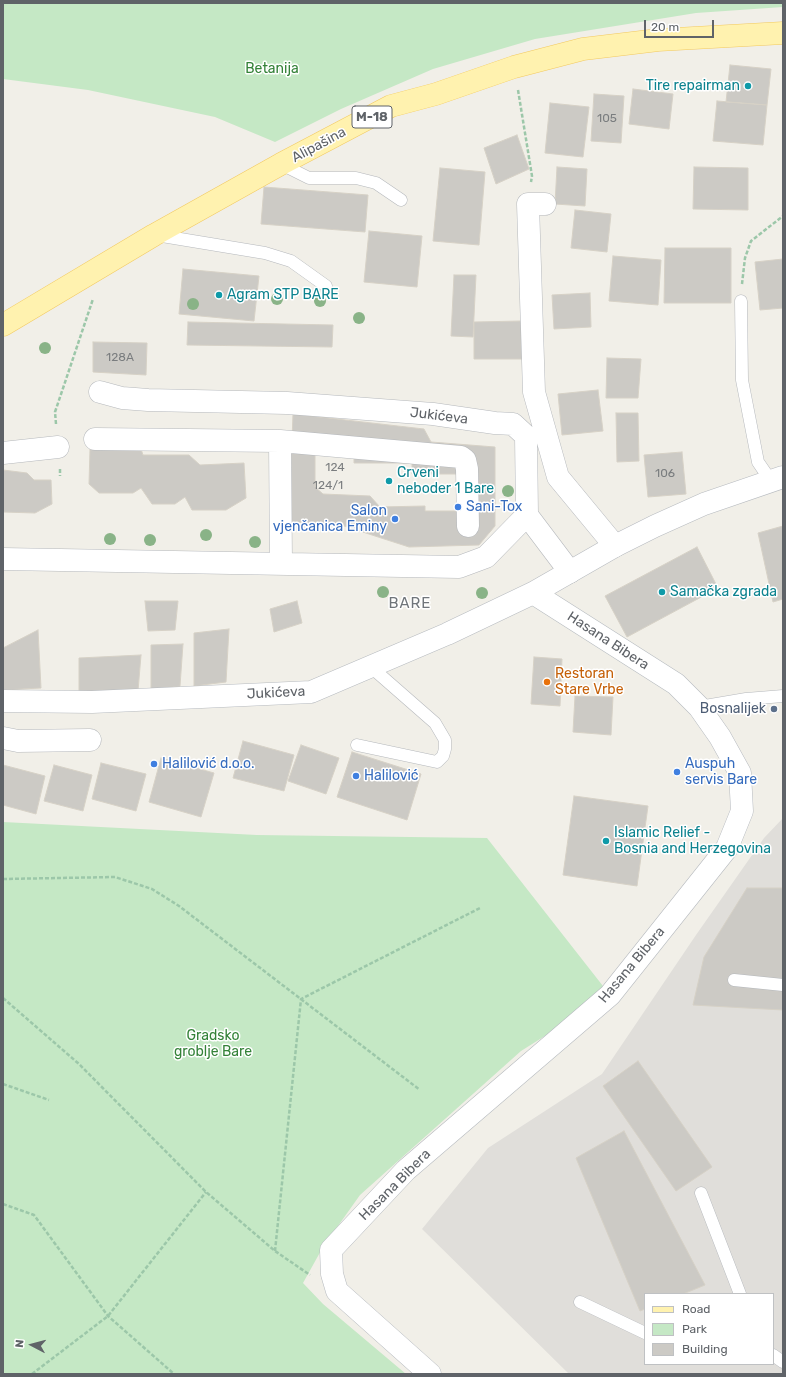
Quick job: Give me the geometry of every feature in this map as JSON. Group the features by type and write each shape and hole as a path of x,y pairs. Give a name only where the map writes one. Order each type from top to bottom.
{"main road":[{"name":"Alipašina","path":"3,325 154,235 281,164 391,106 436,94 514,67 583,49 658,40 783,34"}],"street":[{"path":"537,204 534,392 558,477 615,546"},
{"name":"Jukićeva","path":"100,392 122,398 148,400 287,403 433,414 495,423 513,424 526,436 527,516"},
{"path":"95,439 280,441 461,457 465,460 467,469 468,526"},
{"path":"280,441 281,563"},
{"path":"3,453 58,448"},
{"name":"Jukićeva","path":"3,701 92,702 311,692 447,634 532,592 615,546 704,504 777,479"},
{"path":"3,559 459,567 486,558 527,516 570,572"},
{"name":"Hasana Bibera","path":"430,1374 337,1291 332,1274 332,1250 406,1170 610,995 727,848 742,811 740,773 720,737 699,708 676,684 532,592"},
{"path":"3,738 18,741 90,740"}],"lane":[{"path":"281,164 309,178 356,178 376,183 401,200"},
{"path":"154,235 265,253 291,260 326,286"},
{"path":"741,301 742,380 758,462 777,479"},
{"path":"357,745 437,762 443,756 445,749 445,740 435,723 371,667"},
{"path":"699,708 746,698 783,696"},
{"path":"734,980 783,985"},
{"path":"701,1193 740,1293"},
{"path":"580,1302 644,1334"},
{"path":"774,1356 783,1362"}],"path":[{"path":"514,67 537,204"},
{"path":"741,301 745,258 751,241 783,216"},
{"path":"60,476 55,412 89,313 100,268"},
{"path":"3,879 115,877 152,889 179,906 420,1090"},
{"path":"301,999 480,908"},
{"path":"3,998 79,1064 206,1192 275,1251 313,1277 332,1274"},
{"path":"275,1251 301,999"},
{"path":"3,1084 49,1100"},
{"path":"32,1374 108,1316 206,1192"},
{"path":"3,1204 34,1215 108,1316 174,1374"}],"shaded area":[{"path":"783,818 783,1374 569,1374 422,1229 488,1148 602,1074 764,838"}],"green space":[{"name":"Betanija","path":"3,3 783,3 783,7 696,13 535,39 433,69 341,109 275,142 215,117 88,90 3,79"},
{"name":"Gradsko groblje Bare","path":"3,822 257,835 487,838 610,995 521,1051 360,1195 323,1247 303,1283 323,1304 406,1374 3,1374"}],"building":[{"name":"Tire repairman","path":"730,65 771,69 767,105 726,102"},
{"path":"633,89 673,94 669,129 629,124"},
{"path":"594,94 624,96 621,143 591,141"},
{"path":"717,101 767,105 763,145 713,141"},
{"path":"550,103 589,107 583,157 545,153"},
{"path":"517,135 529,169 496,184 484,148"},
{"path":"557,167 587,169 585,206 555,204"},
{"path":"694,167 748,168 748,210 693,209"},
{"path":"440,168 485,172 479,245 433,241"},
{"path":"264,187 368,195 365,232 261,224"},
{"path":"575,210 611,214 607,252 571,248"},
{"path":"369,231 422,236 417,287 364,282"},
{"path":"665,248 731,248 731,303 664,303"},
{"path":"613,256 661,260 658,305 609,301"},
{"path":"783,259 783,308 760,310 755,262"},
{"name":"Agram STP BARE","path":"183,269 259,276 254,321 179,314"},
{"path":"454,275 476,275 473,337 451,336"},
{"path":"590,293 591,327 554,329 552,295"},
{"path":"522,321 522,359 474,359 474,322"},
{"path":"188,322 333,325 332,347 187,345"},
{"path":"93,342 147,343 146,375 93,372"},
{"path":"607,358 641,359 638,398 606,398"},
{"path":"598,390 603,431 562,435 558,394"},
{"path":"616,413 638,413 639,461 617,462"},
{"path":"293,414 424,429 431,442 495,447 495,526 479,545 409,547 338,524 289,522"},
{"path":"90,449 141,449 143,455 189,455 200,465 244,463 246,498 226,510 192,510 185,497 175,504 152,504 141,488 133,493 99,493 89,484"},
{"path":"682,452 686,494 648,497 644,455"},
{"name":"Crveni neboder 1 Bare","path":"315,453 354,453 354,463 412,463 412,474 462,474 462,511 425,511 425,506 380,507 370,496 323,494 315,487"},
{"path":"3,470 27,473 34,480 51,480 52,504 35,513 3,512"},
{"path":"783,526 783,599 773,602 758,533"},
{"name":"Samačka zgrada","path":"697,547 718,588 627,637 605,596"},
{"path":"145,601 178,601 175,630 148,631"},
{"path":"297,601 302,623 274,632 270,609"},
{"path":"229,629 226,682 194,686 194,633"},
{"path":"38,630 41,688 3,690 3,648"},
{"path":"183,644 180,686 151,690 151,645"},
{"path":"141,655 138,691 79,693 79,658"},
{"name":"Restoran Stare Vrbe","path":"534,657 562,659 560,706 531,704"},
{"path":"575,696 613,697 611,735 573,732"},
{"path":"243,741 294,755 284,791 233,778"},
{"path":"301,745 339,758 326,794 288,781"},
{"path":"352,752 421,774 407,820 337,797"},
{"path":"161,758 214,773 201,817 149,802"},
{"path":"101,763 146,774 136,811 92,799"},
{"path":"3,765 45,776 36,814 3,805"},
{"path":"54,765 92,775 83,811 44,801"},
{"name":"Islamic Relief - Bosnia and Herzegovina","path":"574,796 648,806 637,886 563,875"},
{"path":"747,888 783,888 783,1010 693,1005 704,957"},
{"path":"638,1061 712,1167 676,1191 603,1086"},
{"path":"624,1131 705,1285 685,1293 644,1293 644,1309 640,1311 576,1158"}],"place":[{"name":"Tire repairman","path":"748,86"},
{"name":"Agram STP BARE","path":"219,295"},
{"name":"Crveni neboder 1 Bare","path":"389,481"},
{"name":"Sani-Tox","path":"458,507"},
{"name":"Salon vjenčanica Eminy","path":"395,519"},
{"name":"Samačka zgrada","path":"662,592"},
{"name":"Restoran Stare Vrbe","path":"547,682"},
{"name":"Bosnalijek","path":"774,709"},
{"name":"Halilović d.o.o.","path":"154,764"},
{"name":"Auspuh servis Bare","path":"677,772"},
{"name":"Halilović","path":"356,776"},
{"name":"Islamic Relief - Bosnia and Herzegovina","path":"606,841"}],"district":[{"name":"BARE","path":"410,604"}]}
